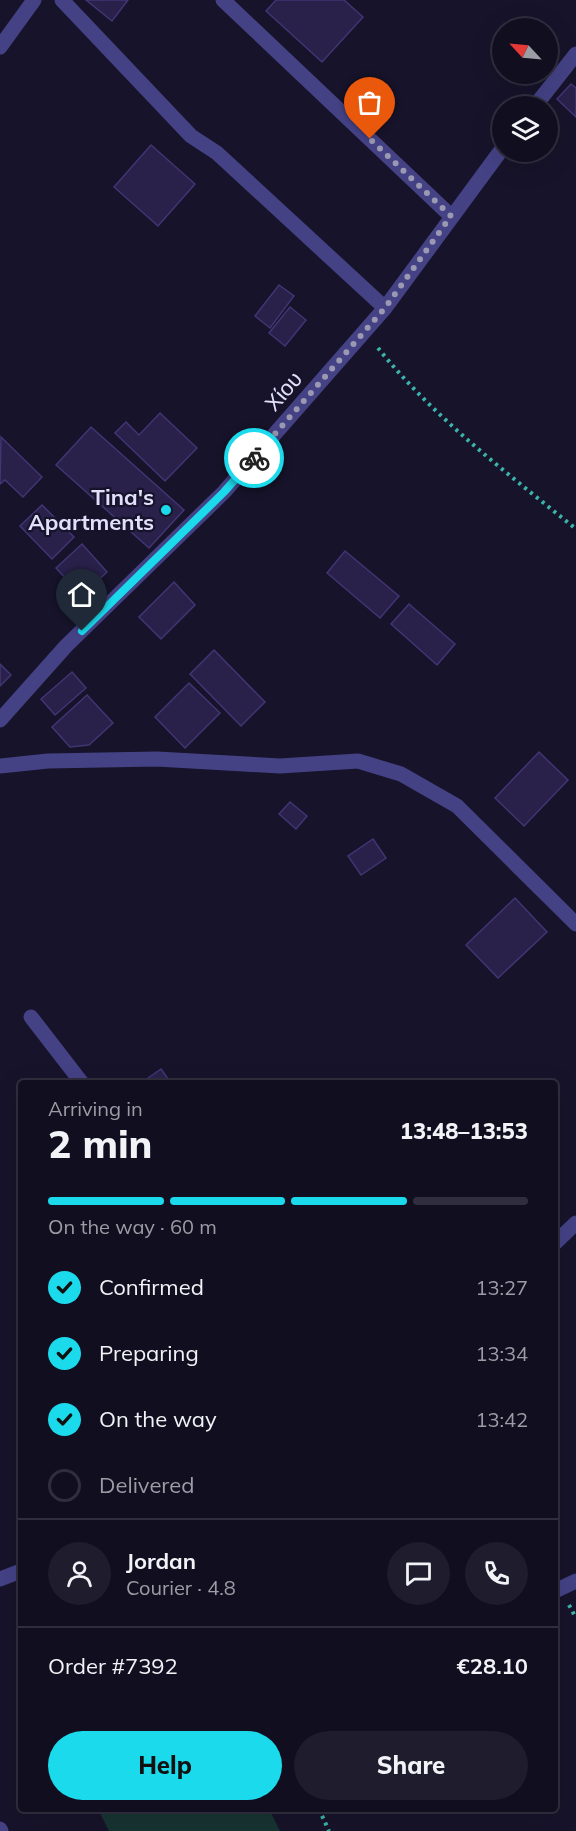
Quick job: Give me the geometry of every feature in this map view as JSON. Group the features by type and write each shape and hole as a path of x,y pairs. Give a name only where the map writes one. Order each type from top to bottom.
{"street":[{"path":"0,47 34,0"},
{"path":"62,0 191,136 217,153 385,308"},
{"path":"223,0 451,216"},
{"path":"544,96 576,54"},
{"name":"Χίου","path":"0,720 66,646 224,492 385,308 492,162"},
{"path":"0,766 48,761 135,760 280,766 358,761 400,774 458,806 576,924"},
{"path":"31,1017 80,1080"},
{"path":"558,1240 576,1223"},
{"path":"0,1579 18,1572"},
{"path":"558,1590 576,1581"}],"path":[{"path":"364,331 402,378 492,461 576,529"},
{"path":"320,1812 329,1831"}],"green space":[{"path":"100,1812 270,1812 280,1831 109,1831"}],"building":[{"path":"86,0 128,0 112,21"},
{"path":"276,0 344,0 363,17 322,62 266,11"},
{"path":"571,84 576,88 576,117 558,100"},
{"path":"151,145 195,184 158,226 114,187"},
{"path":"279,285 294,296 270,328 255,316"},
{"path":"290,307 306,320 285,346 269,333"},
{"path":"160,413 197,448 165,481 115,433 126,422 139,435"},
{"path":"91,427 184,510 149,548 56,465"},
{"path":"1,437 42,477 23,497 5,480 0,484"},
{"path":"42,505 74,537 52,559 20,526"},
{"path":"82,544 107,572 82,596 56,568"},
{"path":"345,551 399,596 380,618 327,573"},
{"path":"174,582 195,605 161,639 139,617"},
{"path":"409,604 455,644 437,665 391,624"},
{"path":"214,650 265,702 241,726 190,674"},
{"path":"0,664 11,675 0,686"},
{"path":"72,672 86,688 55,715 41,699"},
{"path":"189,683 220,713 185,748 155,717"},
{"path":"87,695 113,723 89,745 70,747 52,727"},
{"path":"539,752 568,780 524,826 495,798"},
{"path":"290,802 307,816 296,829 279,814"},
{"path":"373,839 386,858 361,875 348,856"},
{"path":"515,898 547,932 498,978 466,945"},
{"path":"161,1069 169,1080 145,1080"}],"way so far":[{"path":"254,458 385,308 451,216 370,139"}],"place":[{"name":"Tina's Apartments","path":"166,510"}],"route":[{"path":"82,631 224,492 254,458"}]}
